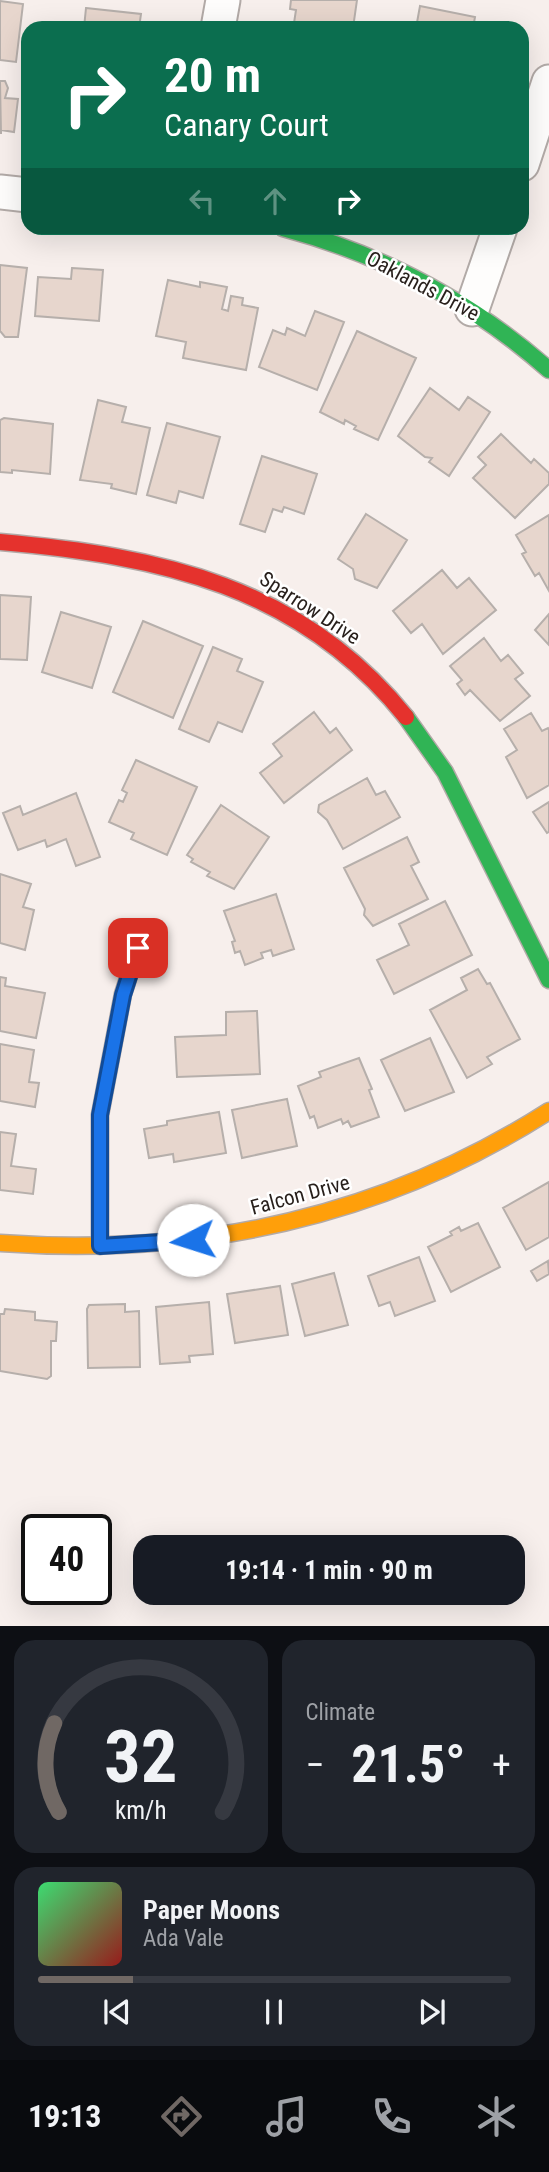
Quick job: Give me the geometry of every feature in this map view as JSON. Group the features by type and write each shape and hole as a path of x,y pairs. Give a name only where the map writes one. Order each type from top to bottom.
{"street":[{"path":"220,21 223,0"},
{"path":"529,143 549,82"},
{"path":"0,192 21,194"},
{"name":"Oaklands Drive","path":"307,235 354,249 472,309 549,370"},
{"path":"472,309 498,235"},
{"name":"Sparrow Drive","path":"0,542 40,544 204,574 248,592 328,640 397,702 427,742 549,980"},
{"path":"100,1246 100,1115 123,995 138,948"},
{"name":"Falcon Drive","path":"0,1243 100,1246 172,1243 215,1238 344,1208 439,1172 486,1150 549,1111"}],"building":[{"path":"291,0 357,0 354,21 294,21 296,10 290,9"},
{"path":"0,1 23,4 16,62 0,60"},
{"path":"420,6 475,17 474,21 417,21"},
{"path":"86,8 141,14 140,21 85,21"},
{"path":"0,81 5,81 8,88 5,98 18,99 14,132 1,130 1,134"},
{"path":"0,265 27,268 18,337 5,337 0,331"},
{"path":"72,268 103,270 99,321 35,316 38,277 71,279"},
{"path":"168,280 200,287 200,282 227,287 222,309 228,311 231,296 243,298 242,305 258,308 246,370 183,358 186,342 156,336"},
{"path":"315,311 344,322 317,390 259,367 273,330 285,335 287,328 305,336"},
{"path":"357,331 416,358 378,440 354,429 356,426 345,420 344,424 320,412"},
{"path":"430,388 459,410 468,397 490,412 449,476 429,462 432,458 425,457 398,436"},
{"path":"98,400 126,407 122,422 150,428 136,494 111,488 112,484 80,480"},
{"path":"4,418 53,424 50,474 12,470 12,473 0,472 0,420"},
{"path":"167,423 220,437 203,498 179,491 176,503 147,495"},
{"path":"501,434 531,463 534,459 549,473 549,484 515,518 473,478 486,465 478,457"},
{"path":"262,456 317,474 304,514 284,507 282,512 273,509 265,532 240,524"},
{"path":"366,514 407,540 377,588 355,579 353,569 338,559"},
{"path":"549,515 549,591 539,573 535,576 522,554 526,552 516,535"},
{"path":"442,570 457,588 469,578 496,610 443,654 422,624 411,633 393,611"},
{"path":"0,595 31,597 27,660 0,659"},
{"path":"61,612 111,627 92,688 42,672"},
{"path":"549,614 549,645 535,630"},
{"path":"143,621 203,646 173,718 113,692"},
{"path":"484,638 501,661 508,655 523,673 515,679 530,696 500,721 470,690 465,695 457,684 462,680 450,666"},
{"path":"213,647 242,659 237,671 263,682 242,732 218,722 209,742 179,729"},
{"path":"314,712 330,733 336,728 352,750 284,803 260,773 282,756 273,744"},
{"path":"531,713 542,731 548,728 549,730 549,785 527,798 506,757 517,750 504,729"},
{"path":"136,760 197,787 167,855 131,839 134,833 109,822 119,800 123,802 127,793 122,790"},
{"path":"367,778 376,795 385,791 400,817 343,849 327,820 318,812 319,805"},
{"path":"76,793 100,857 76,866 66,839 47,847 45,840 18,850 3,813 20,806 23,815"},
{"path":"549,802 549,832 547,833 533,812"},
{"path":"221,805 269,837 234,889 207,876 210,872 191,862 193,859 187,855"},
{"path":"407,837 419,862 411,866 428,899 373,926 364,915 365,909 344,868"},
{"path":"0,874 31,884 23,907 34,910 25,950 0,943"},
{"path":"276,894 294,949 273,956 271,950 261,953 263,958 245,965 240,951 235,953 232,942 235,941 224,911"},
{"path":"445,901 472,955 394,994 377,960 409,945 399,924"},
{"path":"478,969 487,984 490,983 520,1039 487,1057 492,1064 467,1078 430,1010 467,990 461,978"},
{"path":"0,977 6,978 5,986 45,993 36,1038 0,1031"},
{"path":"257,1011 260,1074 177,1077 175,1037 226,1035 226,1012"},
{"path":"430,1038 454,1092 405,1111 381,1060"},
{"path":"0,1044 34,1050 29,1082 39,1083 35,1107 0,1101"},
{"path":"359,1058 372,1089 369,1090 379,1117 351,1127 348,1121 343,1124 341,1119 318,1128 314,1116 310,1118 298,1086 321,1077 319,1072"},
{"path":"287,1099 297,1146 242,1158 232,1110"},
{"path":"219,1112 226,1153 174,1162 173,1154 149,1158 144,1129 167,1125 167,1121"},
{"path":"0,1132 16,1134 11,1166 36,1169 33,1194 0,1190"},
{"path":"549,1182 549,1237 526,1250 503,1208"},
{"path":"478,1223 500,1267 451,1292 428,1247 452,1235 450,1232 459,1227 461,1231"},
{"path":"419,1257 435,1301 395,1316 390,1302 379,1306 368,1276"},
{"path":"548,1261 549,1274 537,1281 531,1271"},
{"path":"334,1273 348,1325 305,1336 292,1284"},
{"path":"280,1286 288,1335 235,1343 227,1294"},
{"path":"209,1302 213,1354 189,1356 190,1362 160,1364 156,1307"},
{"path":"125,1304 125,1312 139,1311 140,1367 88,1368 89,1305"},
{"path":"5,1309 35,1312 35,1320 57,1322 56,1341 51,1341 51,1376 47,1379 0,1371 0,1314 4,1314"}],"traffic: fast":[{"path":"307,235 356,252 425,283 489,322 549,370"},
{"path":"406,717 445,772 549,980"},
{"path":"100,1246 100,1115 123,994 138,948"}],"traffic: slow":[{"path":"0,1243 73,1246 145,1243 216,1236 286,1222 354,1203 420,1179 486,1148 549,1111"}],"traffic: jam":[{"path":"0,542 116,557 171,569 224,586 274,608 321,636 365,672 406,717"}],"route":[{"path":"138,948 123,995 107,1066 100,1115 100,1246 193,1240"}]}
